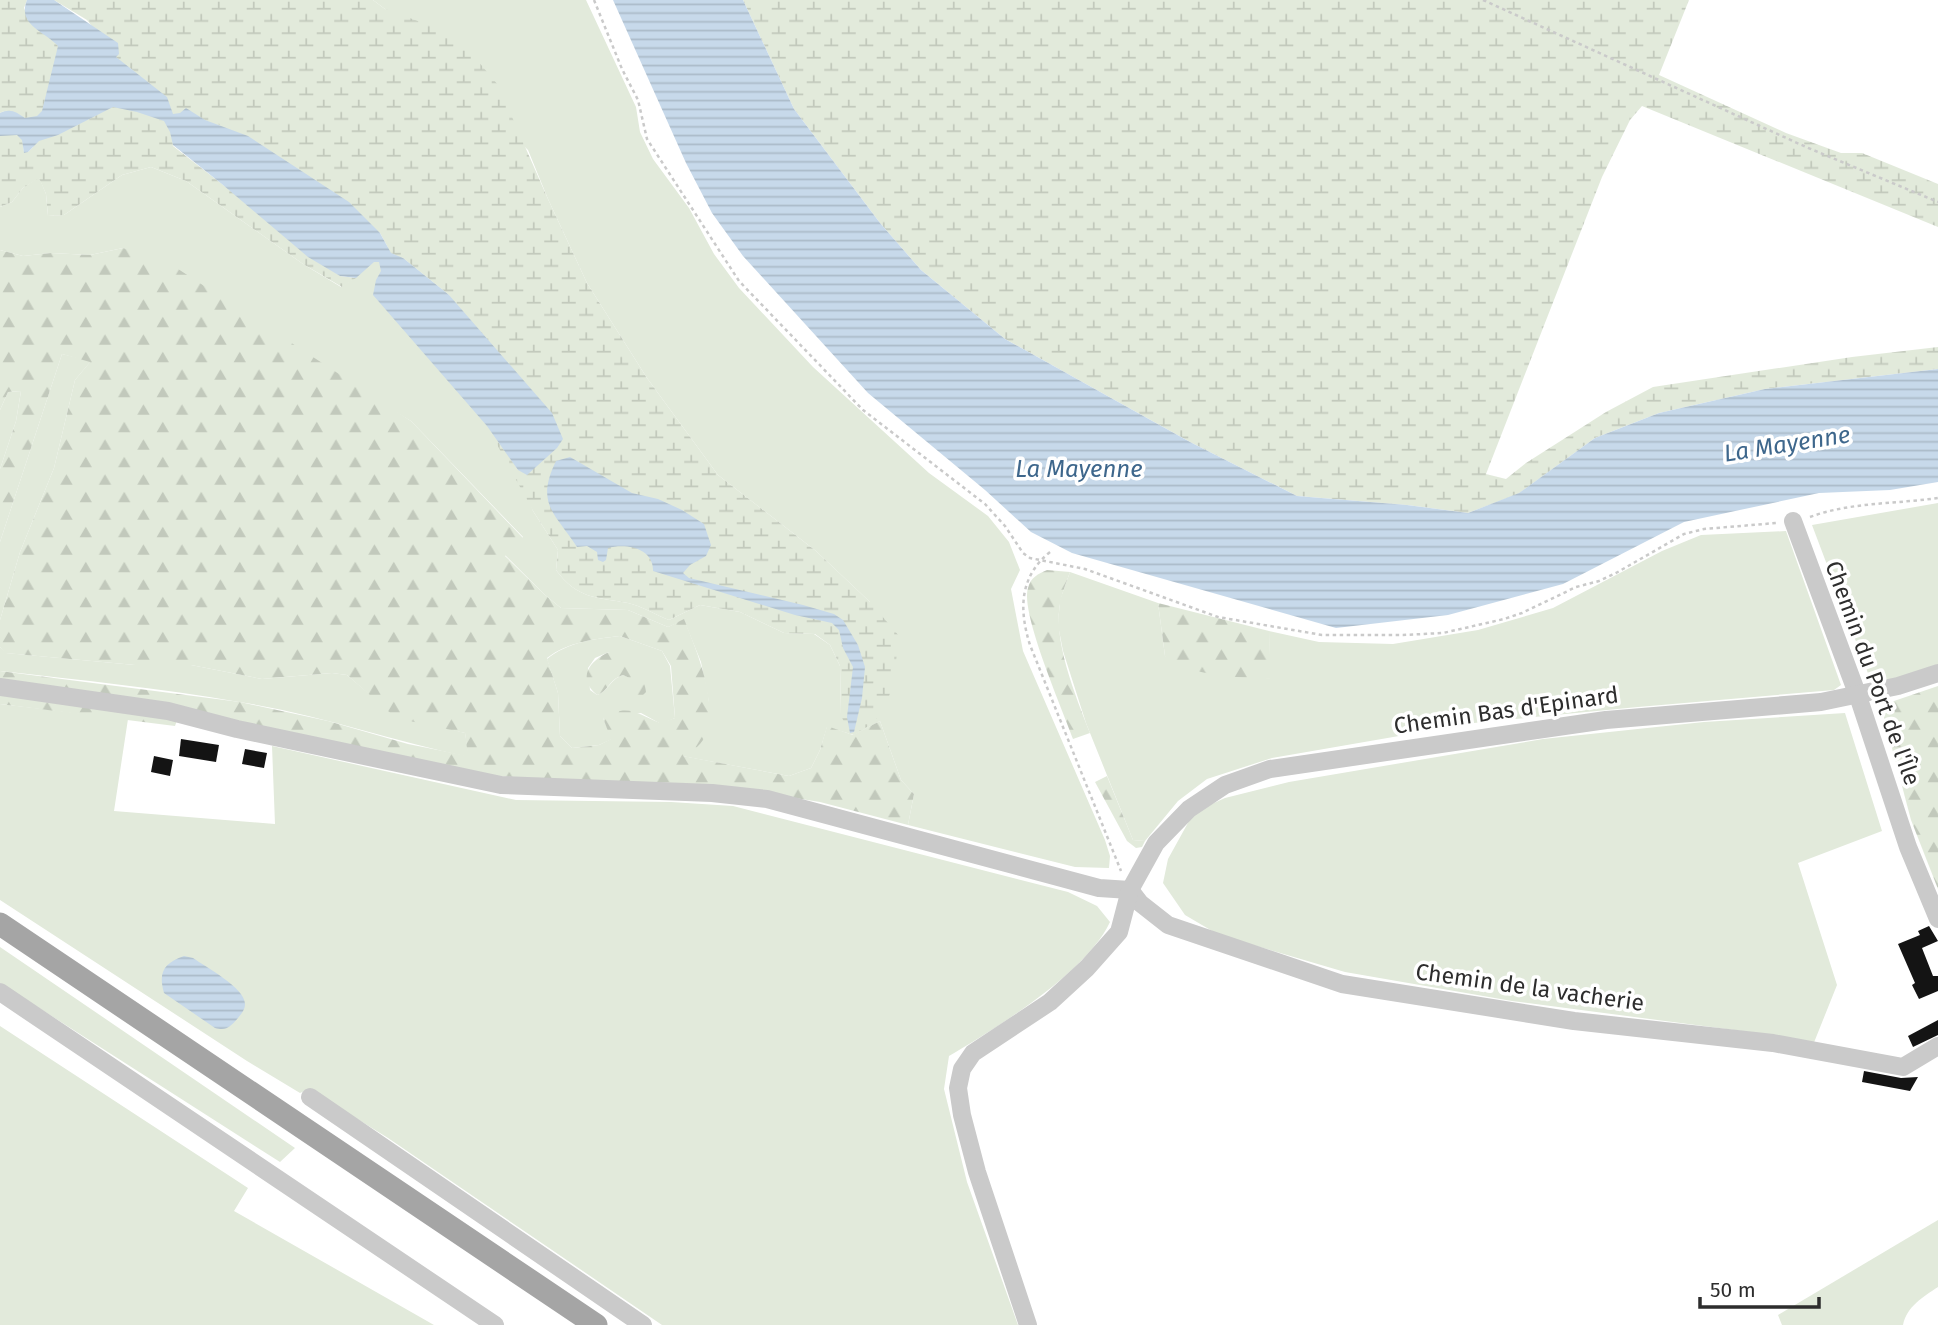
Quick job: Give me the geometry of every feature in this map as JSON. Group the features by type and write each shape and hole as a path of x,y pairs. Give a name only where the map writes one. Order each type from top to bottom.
{"main road":[{"path":"0,925 596,1325"}],"street":[{"name":"Chemin du Port de l'Île","path":"1793,521 1858,696 1908,847 1938,919"},
{"name":"Chemin Bas d'Epinard","path":"1028,1325 977,1172 962,1115 958,1088 962,1069 973,1053 1050,1002 1087,968 1119,932 1130,890 1156,843 1189,809 1225,785 1270,769 1606,720 1821,702 1858,696 1938,673"},
{"path":"0,687 168,711 237,729 501,785 712,793 766,799 1099,888 1130,890"},
{"name":"Chemin de la vacherie","path":"1130,890 1140,903 1168,925 1342,984 1574,1021 1773,1043 1903,1067 1938,1046"},
{"path":"0,992 495,1325"},
{"path":"310,1097 643,1325"}],"path":[{"path":"594,0 622,69 638,100 647,139 739,281 863,410 985,504 1005,526 1023,553 1038,561 1085,569 1218,617 1322,635 1443,633 1504,620 1522,613 1576,587 1616,573 1684,534 1704,529 1793,521 1847,508 1938,498"},
{"path":"1483,0 1794,142 1938,202"},
{"path":"1050,552 1038,561 1030,572 1025,587 1024,624 1030,645 1130,890"}],"green space":[{"path":"0,0 27,0 24,8 32,27 50,37 58,46 42,111 37,116 25,118 16,112 0,113"},
{"path":"27,0 54,0 403,258 449,295 533,511 558,550 556,570 572,587 597,598 633,604 669,620 700,605 740,612 784,633 814,634 830,645 840,666 841,715 870,602 816,551 718,475 647,378 587,283 528,150 373,0 586,0 636,107 640,132 653,159 689,208 714,254 739,288 813,367 929,473 988,516 1009,542 1020,570 1011,589 1023,651 1105,840 1110,856 1109,868 1075,867 908,825 914,794 901,780 880,721 854,735 827,727 811,768 789,776 682,756 709,702 701,662 684,620 668,627 628,610 561,608 505,555 523,537 411,421 123,248 90,255 51,253 23,256 0,250 0,207 12,202 23,188 39,177 46,194 48,216 64,215 122,175 151,167 186,181 303,264 341,287 355,278 173,145 22,147 0,136 0,113 7,110"},
{"path":"54,0 373,0 385,9 456,35 498,85 587,283 647,378 718,475 816,551 870,602 899,636 889,696 876,720 864,729 849,734 841,715 840,666 830,645 815,634 784,633 740,612 700,605 669,620 633,604 597,598 572,587 556,570 558,550 533,511 487,426 518,470 449,295 403,258 391,253 380,233 218,124 205,120 186,108 172,114 156,88 116,57 87,20"},
{"path":"743,0 1689,0 1659,75 1786,133 1841,153 1862,153 1938,184 1938,227 1642,106 1630,120 1602,177 1486,474 1506,479 1526,463 1606,412 1653,387 1938,347 1938,369 1765,389 1659,413 1595,438 1518,494 1468,513 1297,496 1190,442 1005,339 921,270 880,223 794,109"},
{"path":"113,107 164,121 173,146 340,276 356,278 342,287 303,264 186,181 151,167 122,175 64,215 48,216 46,194 39,178 23,188 12,202 0,207 0,136 17,135 22,140 24,152 28,152 39,141 58,135"},
{"path":"123,248 175,267 411,421 523,538 505,556 561,608 628,610 668,627 684,619 706,684 709,720 706,735 694,750 683,756 789,776 811,768 827,726 853,735 880,721 901,780 914,794 908,825 820,802 733,788 472,775 180,711 175,726 0,704 0,671 240,702 328,721 408,744 468,756 465,733 396,718 347,675 332,673 262,679 191,665 135,665 5,653 0,647 0,620 20,552 54,468 75,380 90,362 62,354 0,542 0,469 16,421 21,391 8,392 0,410 0,250 23,256 51,253 90,255","holes":["620,636 662,651 671,666 675,718 660,723 632,712 619,711 603,718 611,739 599,745 572,748 560,736 558,693 547,658 572,645"]},
{"path":"62,354 91,361 75,380 54,468 20,552 0,620 0,542"},
{"path":"21,391 16,421 0,469 0,410 8,392"},
{"path":"1938,503 1938,666 1895,679 1869,676 1812,525"},
{"path":"1786,531 1841,685 1834,690 1474,723 1272,758 1207,779 1178,801 1145,841 1133,840 1086,723 1063,651 1058,625 1060,600 1070,572 1158,603 1165,656 1270,679 1269,631 1319,642 1393,644 1478,630 1553,608 1662,551 1701,535"},
{"path":"1047,570 1070,572 1061,599 1059,631 1066,667 1090,733 1073,739 1036,639 1027,600 1031,581"},
{"path":"1158,603 1269,631 1271,679 1201,672 1165,656"},
{"path":"620,636 662,651 670,666 675,718 661,724 641,713 603,718 612,739 599,745 572,748 560,736 558,693 547,659 572,645","holes":["609,652 646,692 631,678 623,675 597,695 590,690 588,668 595,658"]},
{"path":"0,647 6,653 135,665 191,665 262,679 332,673 347,675 367,692 438,726 465,733 469,757 268,707 150,688 0,671"},
{"path":"609,652 627,656 637,663 643,674 646,692 640,698 635,693 633,682 623,675 597,695 591,689 588,670 596,660"},
{"path":"1938,686 1938,889 1911,820 1883,714 1894,701"},
{"path":"0,704 128,719 114,811 275,824 272,746 516,800 671,802 733,806 1068,892 1097,906 1110,922 1082,960 1039,997 949,1056 944,1089 967,1182 1018,1325 662,1325 388,1138 309,1089 300,1093 247,1061 0,900"},
{"path":"1845,713 1882,831 1798,863 1837,985 1813,1045 1780,1036 1512,1001 1345,972 1219,935 1185,915 1163,883 1168,859 1194,812 1225,798 1289,782 1543,739 1704,722"},
{"path":"1107,776 1133,840 1145,841 1142,847 1136,848 1127,841 1095,782"},
{"path":"0,947 295,1148 280,1162 0,983"},
{"path":"0,1026 248,1188 234,1211 434,1325 0,1325"},
{"path":"1938,1220 1938,1287 1912,1307 1903,1325 1782,1325 1778,1315"}],"water":[{"path":"27,0 54,0 118,43 119,54 116,57 167,97 173,114 186,108 205,120 248,136 349,202 380,233 391,253 403,258 449,295 552,413 563,439 557,448 527,475 518,470 487,426 373,295 381,271 379,262 374,262 356,278 340,276 308,257 173,145 164,121 113,107 58,135 39,141 24,153 22,140 17,135 0,136 0,113 13,111 25,118 37,116 42,111 58,46 29,22 25,9"},
{"name":"La Mayenne","path":"613,0 743,0 794,109 880,223 921,270 1005,339 1190,442 1297,496 1468,513 1519,493 1595,438 1659,413 1765,389 1938,369 1938,482 1890,490 1819,493 1684,522 1563,584 1448,615 1336,628 1072,553 1031,532 985,490 868,393 743,256 712,213 686,163"},
{"path":"570,457 632,493 658,499 704,524 711,545 706,556 690,565 683,573 689,578 803,605 834,614 843,620 858,645 865,667 862,698 854,732 850,733 847,717 853,667 843,648 839,630 832,623 795,615 653,571 649,557 638,549 623,546 608,548 606,560 603,562 598,560 597,552 587,546 577,547 550,507 547,488 556,461"},
{"path":"184,956 193,958 239,991 245,1004 244,1010 228,1028 215,1028 164,993 164,969"}],"building":[{"path":"181,739 219,745 216,762 179,756"},
{"path":"245,749 267,753 264,768 242,764"},
{"path":"154,756 173,760 170,776 151,772"},
{"path":"1929,926 1938,941 1922,948 1933,976 1938,976 1938,991 1919,999 1898,944 1920,935 1918,931"},
{"path":"1938,1020 1938,1035 1913,1047 1908,1036"},
{"path":"1864,1071 1901,1078 1918,1077 1910,1091 1862,1082"}]}
